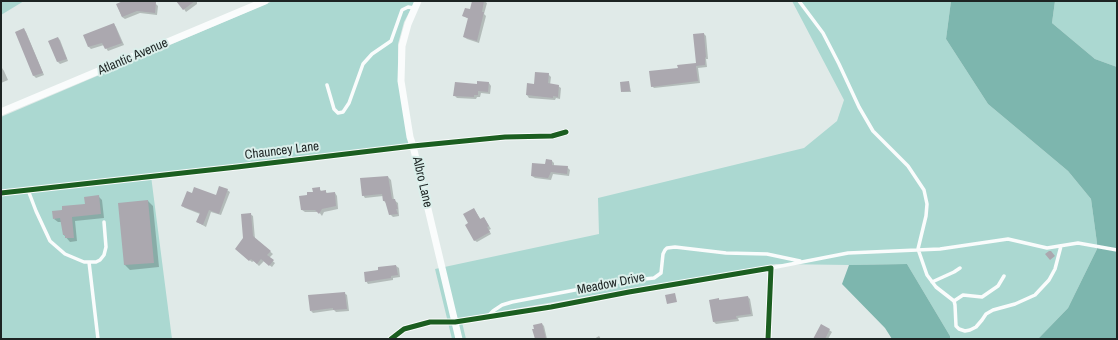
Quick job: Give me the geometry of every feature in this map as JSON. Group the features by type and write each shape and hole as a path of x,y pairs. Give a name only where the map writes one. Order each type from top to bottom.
{"street":[{"name":"Atlantic Avenue","path":"1,112 265,1"},
{"name":"Albro Lane","path":"416,4 408,24 402,46 401,81 410,137 459,339"},
{"name":"Chauncey Lane","path":"1,193 413,146 505,137 552,136 566,132"},
{"name":"Meadow Drive","path":"391,339 404,330 430,322 455,322 551,307 771,268"},
{"path":"768,339 771,268"}],"lane":[{"path":"798,1 823,33 859,108 873,131 908,166 924,190 927,204 926,216 918,249 927,275 942,292 954,301 956,326 959,329 965,331 970,330 992,310 1015,304 1035,295 1055,269 1061,246"},
{"path":"327,85 334,109 338,113 343,112 349,103 366,59 391,41 402,10 416,4"},
{"path":"28,190 50,241 65,254 84,262 100,260 104,255 106,247 104,222"},
{"path":"771,268 848,253 940,248 1008,239 1018,240 1047,248 1080,244 1117,250"},
{"path":"488,316 493,310 512,302 617,282 654,278 661,273 663,254 667,248 675,247 726,253 766,254 803,262"},
{"path":"89,262 98,339"},
{"path":"932,282 960,268"},
{"path":"954,301 963,295 982,297 998,286 1004,276"}],"shaded area":[{"path":"1,1 24,1 1,15"},
{"path":"273,1 415,1 404,22 398,44 398,58 410,144 151,176 172,339 1,339 1,117"},
{"path":"792,1 951,1 946,39 988,104 1068,171 1091,199 1097,243 1117,246 1097,249 1068,308 1038,339 950,339 950,336 907,264 776,264 461,318 466,339 452,339 435,269 599,234 598,198 804,148 837,121 844,100"},
{"path":"951,1 1055,1 1052,23 1095,59 1117,67 1117,339 1038,339 1068,308 1097,249 1091,199 1068,171 988,104 946,39"},
{"path":"1055,1 1117,1 1117,67 1095,59 1052,23"},
{"path":"907,264 950,336 950,339 892,339 885,328 842,284 849,265"}],"building":[{"path":"123,1 156,2 155,13 137,11 122,17 116,4"},
{"path":"176,1 195,1 183,10"},
{"path":"472,1 484,1 482,12 484,12 477,41 463,37 468,18 462,16 465,8 470,9"},
{"path":"114,23 122,43 105,49 102,43 88,47 83,35"},
{"path":"24,28 43,73 33,76 15,32"},
{"path":"704,33 706,57 705,65 696,66 698,81 651,87 649,71 678,68 677,65 696,63 693,34"},
{"path":"58,37 67,59 57,62 48,41"},
{"path":"535,72 549,73 548,83 559,85 558,97 553,96 553,98 526,95 527,83 534,84"},
{"path":"477,81 489,82 488,92 478,91 478,95 474,95 474,97 453,96 455,82 477,84"},
{"path":"629,81 630,91 621,92 620,82"},
{"path":"546,159 552,160 552,165 568,166 567,174 551,172 548,178 531,176 532,163 545,164"},
{"path":"388,176 392,199 395,199 398,214 389,215 385,201 383,201 382,194 362,196 360,178"},
{"path":"219,186 228,189 219,214 209,210 203,225 196,222 200,213 181,206 187,191 192,193 194,187 216,195"},
{"path":"320,187 320,191 326,190 326,193 335,192 336,206 322,209 319,214 315,210 301,210 299,196 307,195 307,192 313,192 312,188"},
{"path":"99,195 101,214 72,217 74,238 65,238 65,235 63,235 60,218 53,219 52,211 62,210 62,206 85,204 84,197"},
{"path":"148,200 154,263 124,265 118,203"},
{"path":"474,208 480,219 484,217 489,226 487,227 490,232 474,241 465,225 468,223 463,214"},
{"path":"251,213 253,236 271,251 267,255 274,260 269,266 261,259 257,264 251,259 249,261 235,249 243,238 241,214"},
{"path":"1051,251 1055,256 1050,260 1045,254"},
{"path":"396,265 398,275 391,276 391,278 365,282 364,272 378,270 378,267"},
{"path":"345,292 347,309 333,310 333,308 310,311 308,295"},
{"path":"675,293 677,302 667,304 665,295"},
{"path":"748,296 751,314 736,316 737,319 713,322 709,300"},
{"path":"542,323 546,339 535,339 532,329 534,329 533,325"},
{"path":"821,324 830,329 825,339 813,339"}],"cycle path":[{"path":"1,193 413,146 505,137 552,136 566,132"},
{"path":"391,339 404,329 430,322 455,322 551,307 771,268 768,339"}]}
